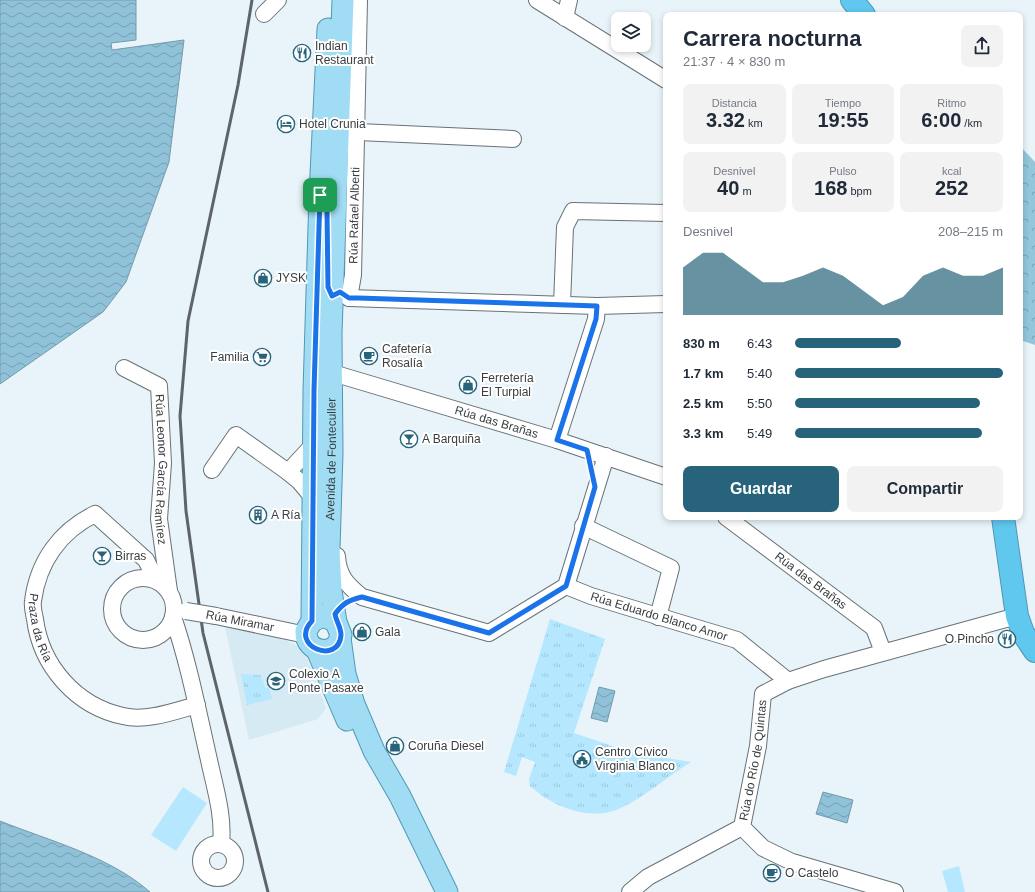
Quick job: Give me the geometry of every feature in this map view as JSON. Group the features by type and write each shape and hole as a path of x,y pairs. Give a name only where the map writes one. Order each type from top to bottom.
{"highway":[{"path":"851,0 861,12"},
{"path":"1003,520 1017,616 1023,633 1035,651"}],"main road":[{"name":"Avenida de Fonteculler","path":"347,3 324,112 320,195 314,417 312,635 347,721 395,799"},
{"name":"Avenida de Fonteculler","path":"347,3 333,255 335,298 328,371 331,487 329,549 331,591 346,674 354,704 395,799"},
{"path":"324,616 337,625 337,645 324,651 312,635 324,616"},
{"path":"395,799 437,892"},
{"path":"395,799 447,892"}],"street":[{"path":"264,14 278,0"},
{"path":"537,0 663,78"},
{"path":"565,18 569,0"},
{"path":"851,0 852,12"},
{"name":"Rúa Rafael Alberti","path":"335,298 353,275 358,132 347,3"},
{"path":"358,132 513,139"},
{"path":"320,195 327,211 335,298 597,306 663,304"},
{"path":"562,305 565,227 574,211 663,213"},
{"name":"Avenida de Fonteculler","path":"314,417 328,371 335,298"},
{"path":"557,440 596,319 597,306"},
{"name":"Rúa Leonor García Ramírez","path":"124,368 159,386 163,463 159,519 169,591"},
{"name":"Rúa das Brañas","path":"328,371 557,440 663,476"},
{"path":"212,470 236,434 299,481 314,499"},
{"path":"288,472 314,444"},
{"path":"587,450 595,487"},
{"path":"331,487 336,520 337,564 341,576 348,586 362,597 489,633 566,586 583,526 606,456"},
{"name":"Praza da Ría","path":"169,591 156,580 146,560 95,514 79,522 58,541 48,557 38,577 32,603 36,632 46,658 63,682 90,704 124,717 159,716 197,705"},
{"name":"Rúa das Brañas","path":"730,520 874,628 883,652"},
{"path":"583,526 671,568 658,617"},
{"path":"156,580 139,578 130,580 122,586 112,601 113,619 118,627 125,634 144,640 162,633 178,612"},
{"name":"Rúa Eduardo Blanco Amor","path":"566,586 591,596 737,640 788,681"},
{"path":"169,591 178,612 183,646 223,826 221,844"},
{"path":"337,625 341,605 349,600 362,597"},
{"name":"Rúa Miramar","path":"178,612 216,616 312,635"},
{"name":"Rúa do Río de Quintas","path":"895,892 792,862 763,848 742,827 758,746 763,694 788,681 883,652 1017,616"},
{"path":"630,892 648,884 742,827"}],"shaded area":[{"name":"Colexio A Ponte Pasaxe","path":"225,627 281,638 298,646 306,654 326,708 318,719 249,740"}],"green space":[{"path":"1023,149 1035,162 1035,345 1023,341"},
{"path":"550,619 605,639 574,733 630,752 691,762 640,798 611,812 586,813 574,810 561,806 539,794 530,786 529,779 535,762 522,757 516,776 504,772"},
{"path":"241,674 261,675 265,688 269,688 272,699 247,705"},
{"path":"183,787 207,803 176,851 151,835"},
{"path":"959,866 965,892 948,892 942,871"}],"water":[{"path":"0,0 136,0 136,40 111,43 112,50 184,40 169,162 126,282 103,312 0,384"},
{"path":"599,687 615,691 607,722 591,718"},
{"path":"823,792 853,800 847,823 816,814"},
{"path":"0,821 98,859 134,879 150,892 0,892"}],"railway":[{"path":"252,0 238,85 188,321 180,416 186,511 203,633 268,892"}],"place":[{"name":"Indian Restaurant","path":"302,53"},
{"name":"Hotel Crunia","path":"286,124"},
{"name":"JYSK","path":"263,278"},
{"name":"Cafetería Rosalía","path":"369,356"},
{"name":"Familia","path":"262,357"},
{"name":"Ferretería El Turpial","path":"468,385"},
{"name":"A Barquiña","path":"409,439"},
{"name":"A Ría","path":"258,515"},
{"name":"Birras","path":"102,556"},
{"name":"Gala","path":"362,632"},
{"name":"O Pincho","path":"1007,639"},
{"name":"Colexio A Ponte Pasaxe","path":"276,681"},
{"name":"Coruña Diesel","path":"395,746"},
{"name":"Centro Cívico Virginia Blanco","path":"582,759"},
{"name":"O Castelo","path":"772,873"}],"route":[{"path":"320,195 327,211 328,287 332,296 340,292 349,298 597,306 596,319 557,440 587,450 595,487 566,586 489,633 362,597 349,600 341,605 335,614 336,622 341,635 335,647 328,651 317,650 309,644 307,640 307,627 312,621 314,390 320,195"}]}
